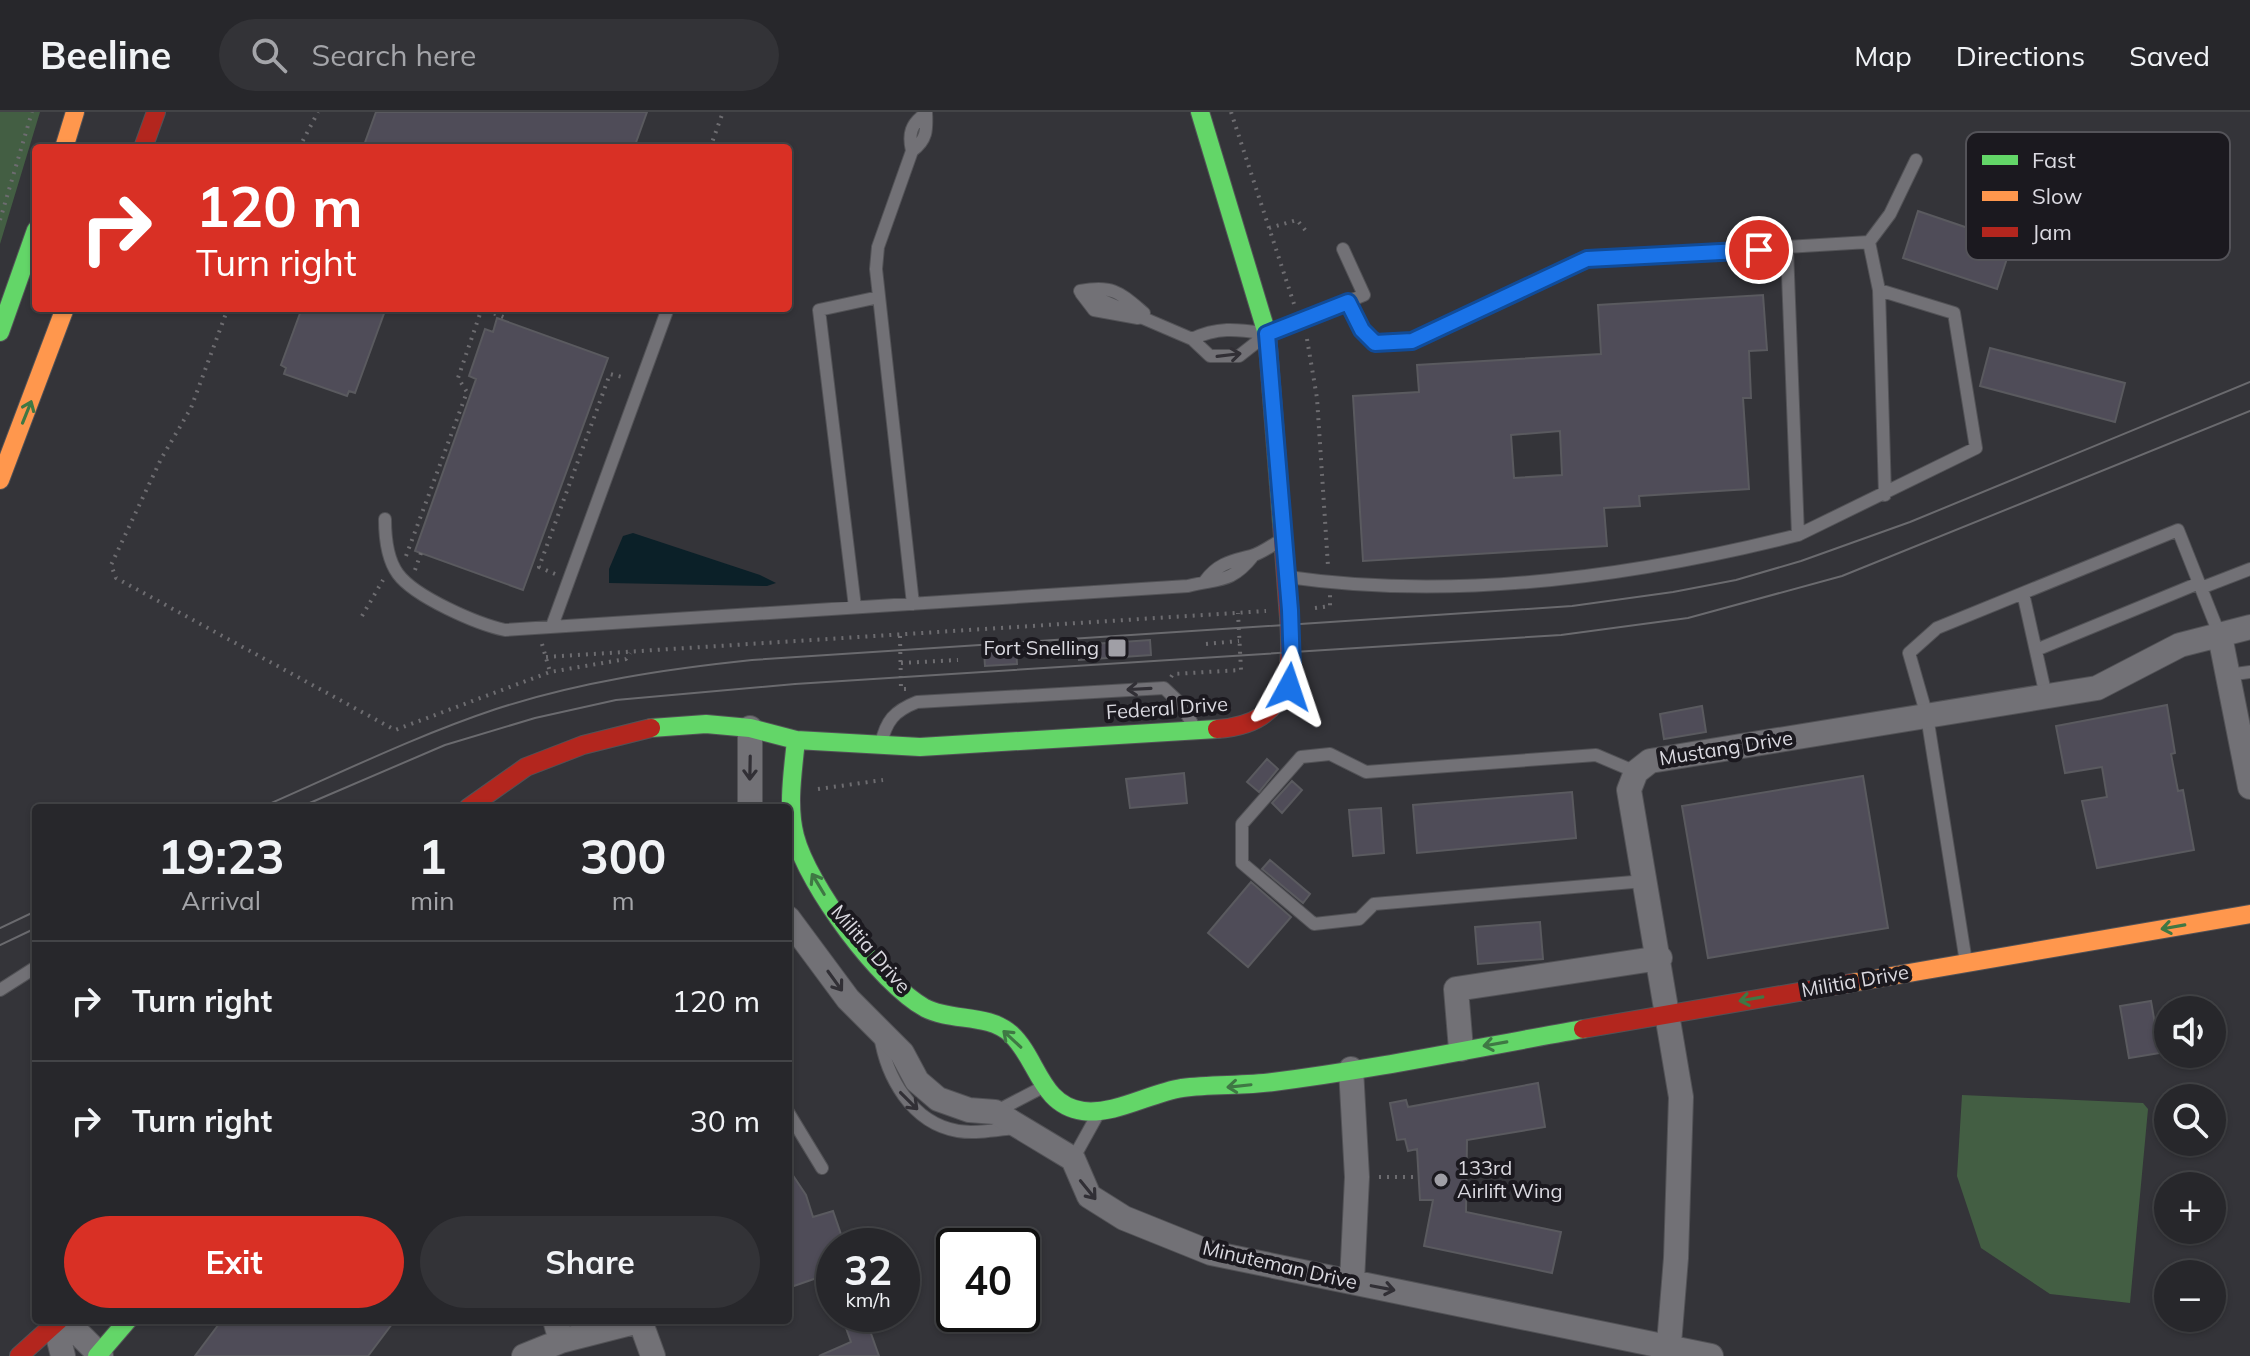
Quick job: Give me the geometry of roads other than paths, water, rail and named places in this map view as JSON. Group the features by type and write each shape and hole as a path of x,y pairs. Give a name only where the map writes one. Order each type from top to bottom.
{"main road":[{"path":"65,144 75,112"},
{"path":"144,144 156,112"},
{"name":"Federal Drive","path":"474,804 526,767 583,745 645,729 706,724 750,728 796,740 880,746 1196,729 1249,723 1275,707 1289,687 1292,668 1267,334 1200,112"},
{"path":"0,332 32,241"},
{"path":"0,480 64,312"},
{"path":"53,345 74,312"},
{"name":"Militia Drive","path":"796,740 792,839 819,888 904,990 922,1007 942,1016 988,1023 1011,1033 1028,1054 1041,1088"},
{"name":"Militia Drive","path":"1099,1111 1167,1091 1274,1082 2250,914"},
{"path":"1041,1088 1078,1111 1099,1111"},
{"path":"19,1356 55,1324"},
{"path":"99,1355 125,1324"}],"street":[{"name":"Mustang Drive","path":"1669,1351 1676,1258 1681,1097 1660,958 1629,790 1636,772 1650,761 2097,688 2180,645 2250,627"},
{"path":"2220,636 2239,673 2249,775"},
{"path":"750,728 750,804"},
{"path":"792,923 848,999 902,1053 917,1081 938,1099 969,1110 995,1112 1073,1159"},
{"path":"1461,1049 1456,989 1660,958"},
{"path":"1351,1069 1357,1177 1352,1282"},
{"name":"Minuteman Drive","path":"1073,1159 1089,1196 1124,1218 1211,1253 1669,1351 1711,1356"},
{"path":"57,1324 63,1356"},
{"path":"61,1324 78,1333 99,1355"},
{"path":"524,1356 558,1331 617,1324"},
{"path":"643,1324 653,1356"}],"lane":[{"path":"913,604 879,297 878,247 912,151 909,139 914,121 926,113"},
{"path":"1348,302 1362,330 1375,343 1412,341 1587,259 1869,242 1890,214 1916,160"},
{"path":"1869,242 1879,290 1885,495"},
{"path":"1153,320 1094,310 1080,291 1105,287 1119,292 1153,320 1192,339 1210,356 1239,356 1267,334 1364,295 1343,249"},
{"path":"1787,249 1798,535"},
{"path":"1287,577 1365,586 1565,580 1798,535 1885,495 1976,448 1954,313 1879,290"},
{"path":"855,607 819,310 879,297"},
{"path":"552,626 667,312"},
{"path":"1192,339 1210,331 1232,328 1267,334"},
{"path":"385,519 395,568 411,586 484,626 505,630 1188,586 1205,581 1219,583 1242,570 1253,556 1284,539"},
{"path":"1966,962 1927,716 1909,653 1937,628 2178,530 2220,636"},
{"path":"2036,650 2250,569"},
{"path":"2023,593 2046,696"},
{"path":"880,746 886,723 900,709 917,702 1164,688 1181,704 1196,729"},
{"path":"1636,772 1596,755 1366,772 1330,754 1301,757 1242,824 1242,863 1314,924 1359,919 1374,904 1645,881"},
{"path":"0,990 32,970"},
{"path":"880,1031 884,1064 897,1087 904,1099 930,1119 955,1131 1020,1127"},
{"path":"995,1112 1041,1088"},
{"path":"1073,1159 1099,1111"},
{"path":"792,1119 822,1168"}],"water":[{"path":"633,533 776,583 767,586 609,583 609,569 623,536"}],"tram line":[{"path":"269,804 406,743 496,709 559,691 655,672 752,660 1572,606 1736,580 1801,561 1910,522 2250,382"},
{"path":"307,804 445,745 535,718 616,700 795,684 1561,635 1688,618 1842,576 2250,411"},
{"path":"0,928 32,913"},
{"path":"0,945 32,930"}],"place":[{"name":"Fort Snelling","path":"1117,648"},
{"name":"133rd Airlift Wing","path":"1441,1180"}]}
